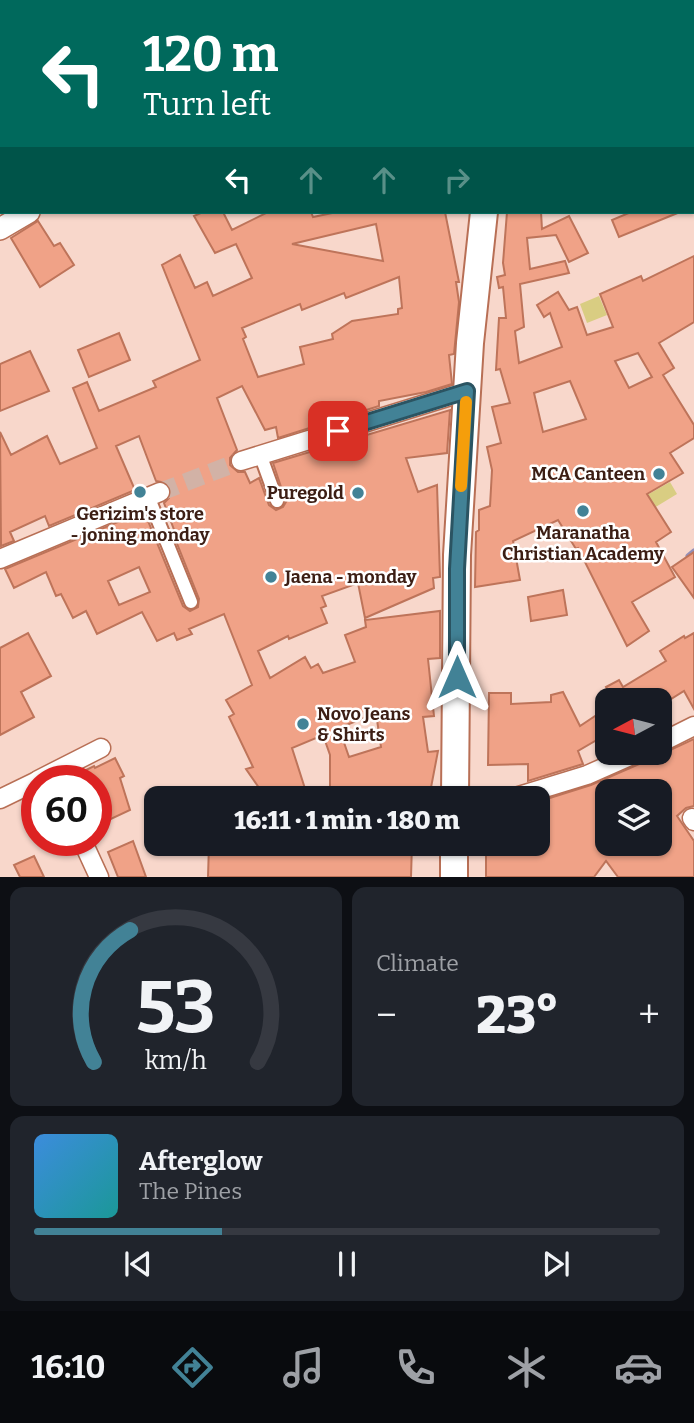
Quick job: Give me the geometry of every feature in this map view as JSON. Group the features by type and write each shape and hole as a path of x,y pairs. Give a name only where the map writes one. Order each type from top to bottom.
{"main road":[{"path":"455,786 457,569 467,391 484,214"},
{"path":"454,856 454,877"}],"street":[{"path":"0,229 26,214"},
{"path":"241,461 467,391"},
{"path":"260,454 277,501"},
{"path":"0,559 154,494 191,602"},
{"path":"672,737 694,726"},
{"path":"70,765 101,748"},
{"path":"550,786 610,765"},
{"path":"0,799 21,790"},
{"path":"89,856 99,877"}],"shaded area":[{"path":"599,296 607,315 587,323 580,304"},
{"path":"670,482 677,494 654,508 647,495"}],"building":[{"path":"224,214 232,230 264,214 312,214 313,217 327,214 445,214 459,282 456,282 459,302 454,354 449,355 452,384 379,401 379,406 278,438 276,427 265,430 242,386 217,398 237,450 230,458 230,465 238,472 245,472 250,483 259,478 269,505 276,510 286,502 273,463 450,410 447,453 406,458 418,492 437,485 440,577 433,578 434,588 365,618 358,583 322,596 326,606 321,608 327,623 289,639 288,636 258,651 270,678 305,657 311,668 318,664 323,673 355,662 345,635 366,627 365,620 440,611 440,658 428,659 434,716 423,717 428,752 438,751 431,786 330,786 330,755 323,735 292,748 304,786 258,786 246,769 253,767 229,717 234,714 226,700 252,685 224,614 189,629 192,634 177,640 174,633 157,641 142,612 97,634 86,611 73,618 61,594 56,596 46,572 14,588 5,569 144,511 183,606 190,611 198,607 199,599 164,503 169,498 171,488 166,483 156,481 139,436 116,446 135,490 49,526 45,516 10,532 14,541 1,546 0,432 11,455 47,436 60,464 97,448 73,388 87,382 99,411 156,387 153,381 200,360 162,265 180,255 195,288 207,282 213,296 252,278 236,244 215,253 194,216","holes":["376,224 383,261 292,244","399,277 402,308 398,309 398,314 352,321 332,334 333,339 300,347 304,364 258,377 243,339 246,337 242,328 300,304 302,310 344,293 346,298","139,567 150,592 119,605 108,581","376,713 381,747 349,757 339,728"]},
{"path":"507,214 541,214 542,229 569,216 588,253 569,262 556,235 527,238 530,269 565,261 569,273 520,284 524,327 515,331 519,363 562,347 550,313 544,317 537,305 558,292 569,310 577,307 587,335 613,327 600,294 641,276 643,281 694,256 694,322 659,343 674,368 663,375 694,425 694,438 670,453 683,473 647,494 671,532 656,542 675,577 632,602 649,631 627,646 578,548 576,549 558,520 513,541 520,580 475,587 479,510 490,506 492,470 487,447 501,443 492,407 510,403 500,369 496,370 499,318 506,318 503,287 499,288 497,277 505,275 503,263","holes":["638,353 652,377 629,388 615,361","570,381 586,419 543,432 534,393"]},
{"path":"626,214 675,214 619,237 612,220"},
{"path":"38,221 54,246 60,243 74,265 40,287 11,238"},
{"path":"119,333 130,360 89,377 78,350"},
{"path":"30,351 49,391 0,411 0,364"},
{"path":"694,552 694,598 672,567"},
{"path":"563,590 567,615 531,621 528,597"},
{"path":"28,633 51,676 21,692 34,717 0,735 0,648"},
{"path":"694,633 694,709 684,691 672,698 672,688 607,688 619,680 623,687 666,661 660,651 684,636 685,638"},
{"path":"563,692 580,726 595,716 595,741 578,751 583,764 528,781 528,764 488,765 489,693 511,693 511,704 551,702 551,695"},
{"path":"694,739 694,806 686,808 677,816 694,841 694,877 618,877 606,861 594,877 486,877 486,856 550,856 550,798 595,783 595,856 672,856 672,779 605,779 637,765 672,765 672,749"},
{"path":"115,758 124,776 120,778 130,810 112,818 112,765 101,765"},
{"path":"133,841 146,877 118,877 110,856 112,856 112,850"},
{"path":"34,856 44,877 20,877 14,865"},
{"path":"209,856 412,856 411,877 208,877"}],"waterway":[{"path":"688,556 694,551"}],"tunnel":[{"path":"160,492 241,461"}],"slow traffic":[{"path":"461,486 466,402"}],"place":[{"name":"MCA Canteen","path":"659,474"},
{"name":"Gerizim's store - joning monday","path":"140,492"},
{"name":"Puregold","path":"358,493"},
{"name":"Maranatha Christian Academy","path":"583,511"},
{"name":"Jaena - monday","path":"271,577"},
{"name":"Novo Jeans & Shirts","path":"303,724"}],"route":[{"path":"338,431 467,391 457,569 457,677"}]}
